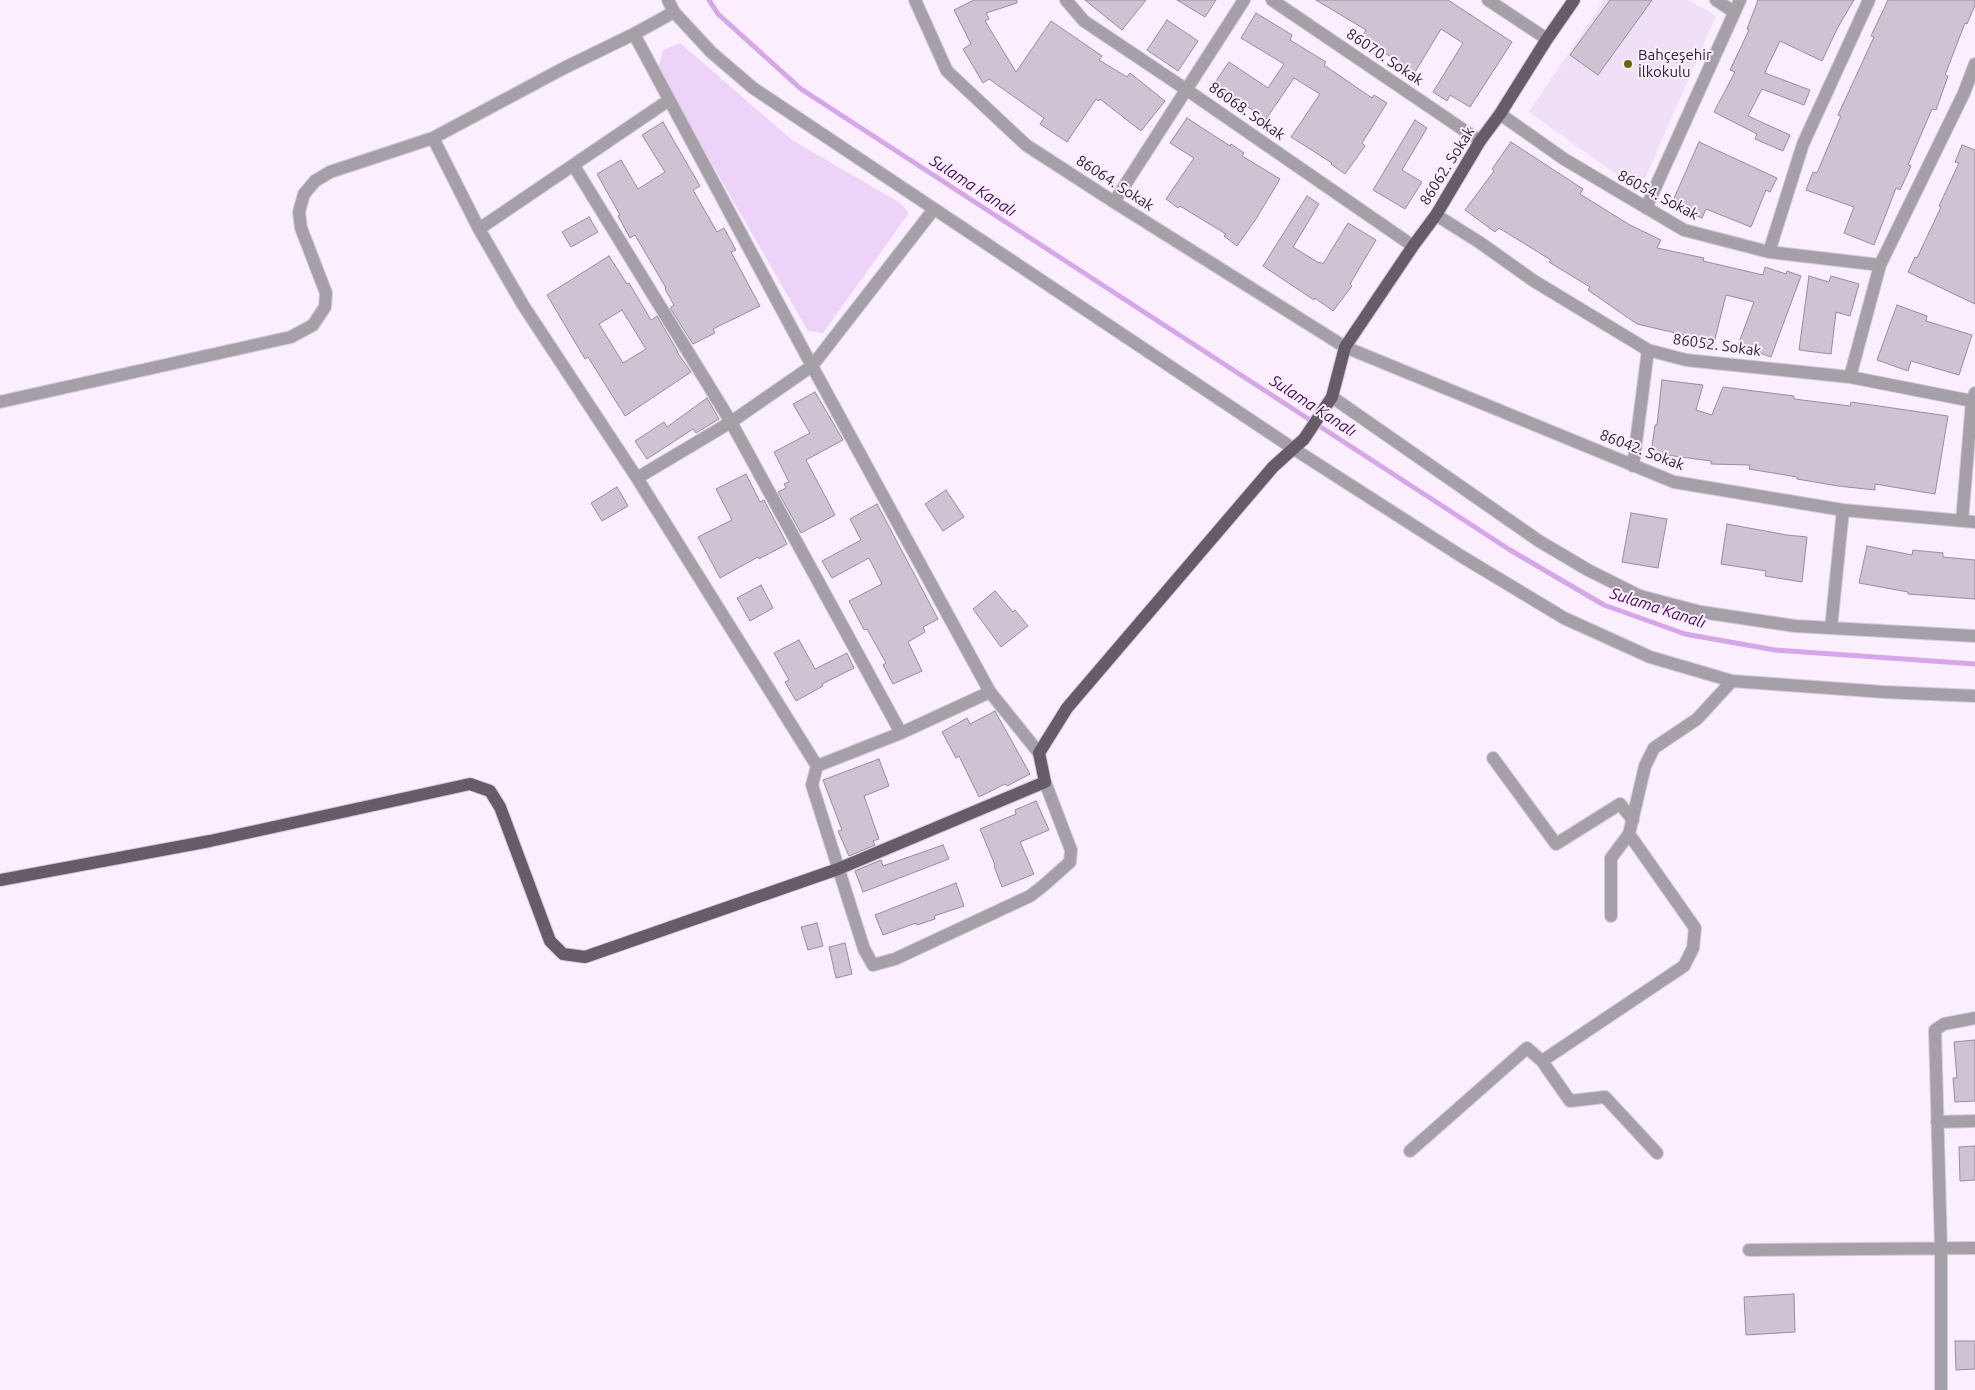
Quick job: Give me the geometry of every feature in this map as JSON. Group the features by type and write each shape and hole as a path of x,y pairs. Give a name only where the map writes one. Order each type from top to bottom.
{"main road":[{"name":"86062. Sokak","path":"1039,753 1067,708 1272,467 1304,439 1329,402 1345,347 1436,215 1480,142 1574,0"},
{"path":"0,880 210,841 470,784 490,790 500,807 550,941 563,954 585,957 838,869 1045,782 1039,753"}],"street":[{"path":"668,0 674,12 711,52 753,88 1294,449 1461,556 1564,618 1650,657 1732,681 1884,692 1975,696"},
{"name":"86064. Sokak","path":"915,0 947,71 1026,145 1345,347"},
{"name":"86068. Sokak","path":"1066,0 1084,21 1413,246"},
{"path":"1114,202 1244,0"},
{"name":"86070. Sokak","path":"1272,0 1480,142"},
{"path":"1488,0 1547,39"},
{"path":"1646,208 1737,6 1716,0"},
{"path":"1769,252 1803,144 1869,0"},
{"path":"0,402 291,338 313,325 324,307 326,293 302,228 299,212 304,194 315,181 330,172 434,138 564,68 674,12"},
{"path":"634,34 990,692 1039,753"},
{"path":"1850,377 1880,264 1970,95 1975,64"},
{"path":"479,229 669,100"},
{"name":"86054. Sokak","path":"1500,114 1564,159 1684,230 1769,252 1880,264"},
{"path":"434,138 479,229 524,305 637,478 817,766 812,785 864,949 873,965 895,959 1030,896 1070,862 1071,850 1045,782"},
{"path":"574,166 732,422 901,733"},
{"path":"637,478 732,422 812,366 934,209"},
{"name":"86052. Sokak","path":"1436,215 1479,242 1534,281 1648,350 1686,360 1850,377 1973,397"},
{"name":"86042. Sokak","path":"1345,347 1674,482 1843,510 1975,522"},
{"path":"1633,466 1648,350"},
{"path":"1962,520 1973,397"},
{"path":"1329,402 1539,541 1588,570 1640,596 1701,612 1796,626 1975,636"},
{"path":"1831,628 1843,510"},
{"path":"1611,916 1611,858 1630,834 1645,766 1654,748 1696,719 1732,681"},
{"path":"817,766 901,733 990,692"},
{"path":"1493,758 1556,844 1620,804 1633,820"},
{"path":"1542,1061 1684,966 1693,948 1695,928 1630,834"},
{"path":"1941,1390 1941,1249 1934,1030 1944,1024 1975,1018"},
{"path":"1410,1151 1527,1048 1542,1061 1570,1101 1605,1096 1657,1153"},
{"path":"1937,1122 1975,1121"},
{"path":"1749,1250 1975,1248"}],"shaded area":[{"name":"Bahçeşehir İlkokulu","path":"1604,0 1689,0 1716,16 1646,177 1631,185 1529,112"},
{"path":"680,43 792,140 900,203 909,213 823,333 808,331 658,70 663,50"}],"building":[{"path":"974,0 1017,0 1017,3 986,13 989,19 985,21 1016,72 1051,21 1102,56 1099,60 1127,77 1130,73 1165,101 1141,131 1100,99 1099,101 1096,99 1067,142 1040,124 1044,118 989,79 983,83 963,49 971,44 954,10"},
{"path":"1085,0 1146,0 1122,30"},
{"path":"1177,0 1216,0 1205,17"},
{"path":"1316,0 1448,0 1512,42 1470,107 1450,95 1447,101 1433,92 1463,43 1441,29 1415,72 1361,38 1366,30"},
{"path":"1610,0 1652,0 1598,75 1570,55"},
{"path":"1758,0 1854,0 1838,27 1822,61 1780,41 1766,70 1765,73 1810,90 1804,105 1762,89 1748,116 1790,135 1783,151 1755,139 1757,134 1714,112 1735,72 1730,70 1749,30 1747,29"},
{"path":"1888,0 1975,0 1975,5 1967,24 1965,23 1945,75 1948,76 1936,110 1932,109 1908,165 1911,166 1900,190 1896,188 1874,245 1844,233 1854,207 1806,190 1813,172 1817,173 1841,116 1838,115 1874,37 1871,36"},
{"path":"1256,13 1292,35 1290,40 1326,62 1324,65 1372,98 1374,95 1387,103 1362,143 1365,146 1345,174 1332,163 1291,137 1320,94 1294,78 1266,119 1245,105 1243,108 1212,87 1229,62 1268,88 1284,64 1241,38"},
{"path":"1167,20 1198,41 1178,71 1147,50"},
{"path":"1187,118 1230,146 1231,144 1244,153 1242,156 1280,179 1237,246 1224,236 1226,234 1180,206 1178,208 1166,199 1194,158 1170,143"},
{"path":"1415,120 1427,128 1402,170 1422,182 1405,209 1373,190"},
{"path":"663,122 700,186 693,190 717,232 724,228 736,250 731,252 760,306 713,329 715,333 693,344 670,308 674,305 666,288 635,235 630,238 618,216 620,215 597,174 621,160 638,189 665,172 642,135"},
{"path":"1511,142 1583,189 1580,194 1630,225 1661,240 1657,248 1704,258 1703,261 1763,275 1765,267 1786,274 1787,271 1801,276 1771,357 1738,345 1754,302 1726,295 1713,347 1691,342 1693,337 1637,324 1588,290 1590,287 1549,262 1551,260 1499,228 1495,232 1465,210 1494,171 1492,169"},
{"path":"1699,142 1777,178 1770,192 1766,190 1751,227 1706,209 1702,218 1671,205"},
{"path":"1962,145 1975,150 1975,304 1908,272 1915,257 1917,258 1941,207 1939,206 1959,163 1955,162"},
{"path":"1307,196 1319,204 1293,247 1323,264 1348,223 1376,240 1350,284 1352,286 1333,311 1263,266"},
{"path":"589,217 598,232 571,247 562,232"},
{"path":"609,256 627,284 629,283 651,320 657,316 677,352 691,372 625,416 588,357 585,359 547,295","holes":["622,310 646,349 623,363 599,324"]},
{"path":"1809,276 1829,282 1831,276 1859,284 1850,316 1836,312 1831,354 1799,350"},
{"path":"1897,305 1927,316 1926,321 1972,335 1959,375 1911,361 1908,371 1877,360"},
{"path":"1662,380 1703,385 1696,410 1712,415 1723,387 1794,396 1794,399 1850,406 1851,402 1948,416 1935,494 1875,484 1875,490 1838,486 1749,469 1750,465 1711,464 1711,461 1651,453 1655,425 1657,425"},
{"path":"815,392 843,440 806,460 835,515 801,533 778,492 786,488 784,484 789,482 774,452 810,433 793,404"},
{"path":"707,398 719,419 696,433 693,429 647,459 635,441 664,422 667,427"},
{"path":"746,474 760,502 764,500 787,544 759,559 758,557 720,578 698,537 732,520 716,489"},
{"path":"617,487 628,506 602,521 591,503"},
{"path":"946,490 964,517 943,531 925,504"},
{"path":"877,504 938,619 923,627 925,632 908,642 922,671 893,684 883,665 886,663 867,629 864,630 849,601 882,584 869,558 832,578 822,561 861,540 850,519"},
{"path":"1631,513 1667,519 1658,568 1622,562"},
{"path":"1727,524 1807,537 1802,582 1765,576 1766,571 1721,564"},
{"path":"1867,546 1912,555 1913,550 1943,553 1943,557 1975,560 1975,599 1908,594 1908,592 1859,583"},
{"path":"761,585 773,608 750,621 737,598"},
{"path":"995,591 1013,612 1015,610 1028,626 1001,647 973,609"},
{"path":"799,640 815,669 847,653 854,668 822,684 823,686 796,701 785,682 789,680 774,653"},
{"path":"995,711 1030,774 979,797 959,756 956,758 942,732 967,718 970,724"},
{"path":"879,759 889,786 864,796 879,839 873,841 875,845 849,856 838,831 842,830 823,780"},
{"path":"1036,801 1049,830 1020,842 1034,874 1002,887 980,829 1016,814 1015,810"},
{"path":"943,845 949,859 863,892 855,871 881,860 883,866"},
{"path":"956,883 964,906 934,916 935,919 917,925 916,923 883,935 875,915"},
{"path":"817,923 823,946 808,950 801,927"},
{"path":"845,943 852,974 836,978 829,947"},
{"path":"1975,1040 1975,1101 1955,1102 1953,1078 1957,1078 1954,1042"},
{"path":"1975,1146 1975,1180 1960,1181 1959,1147"},
{"path":"1794,1294 1795,1332 1746,1335 1744,1297"},
{"path":"1955,1341 1975,1341 1975,1369 1956,1370"}],"waterway":[{"name":"Sulama Kanalı","path":"709,0 718,14 801,89 1510,550 1604,605 1685,634 1775,650 1975,664"}],"place":[{"name":"Bahçeşehir İlkokulu","path":"1628,64"}]}
